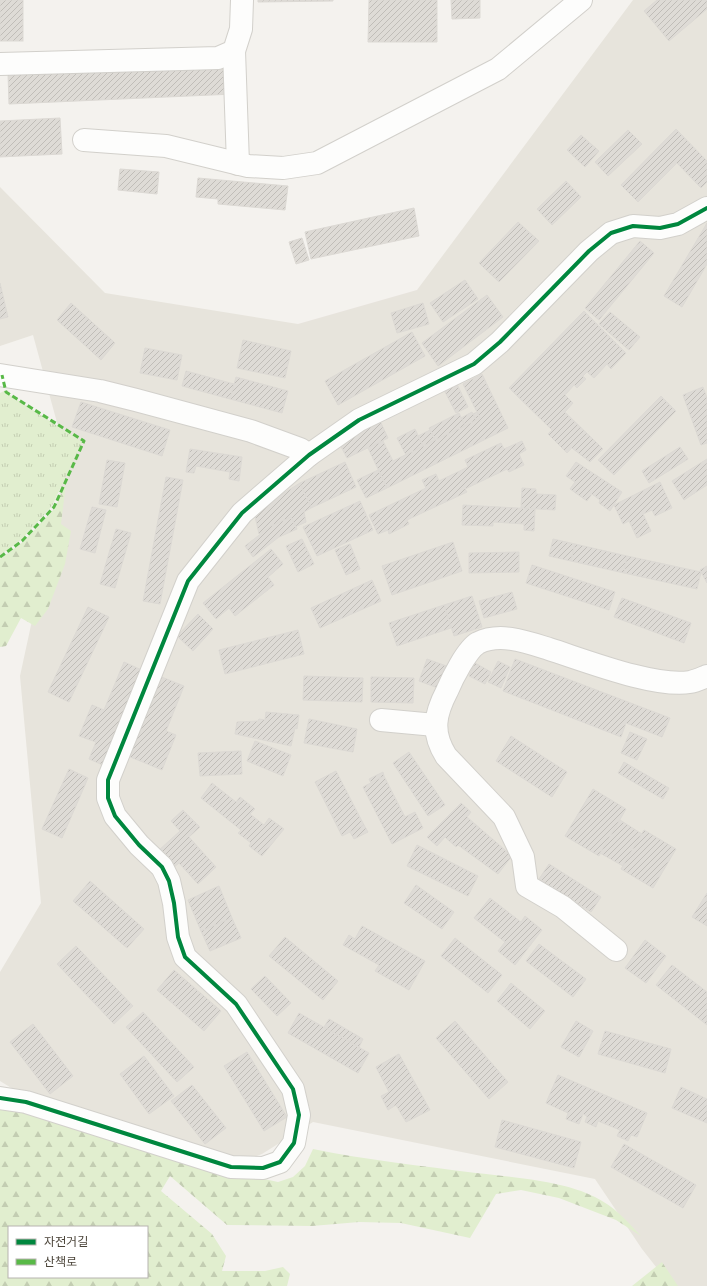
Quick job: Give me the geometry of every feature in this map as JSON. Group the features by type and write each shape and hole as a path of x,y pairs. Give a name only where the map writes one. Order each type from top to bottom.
{"street":[{"path":"238,164 234,51 241,29 242,0"},
{"path":"84,140 166,146 248,166 283,168 316,163 498,69 582,0"},
{"path":"0,64 218,58 234,51"},
{"path":"0,1098 26,1102 231,1167 263,1168 280,1162 294,1143 299,1115 293,1089 236,1004 185,957 178,937 174,903 169,880 162,867 139,845 115,816 108,798 108,780 188,581 242,513 309,455 359,420 474,364 500,342 589,251 611,233 633,226 660,228 678,224 707,208"},
{"path":"0,375 100,391 136,400 251,431 300,449 309,455"},
{"path":"616,950 563,906 527,886 523,857 504,817 446,756 438,744 435,725 440,705 458,668 477,644 496,638 524,642 640,677 669,682 690,682 707,676"},
{"path":"381,720 435,725"}],"shaded area":[{"path":"633,0 707,0 707,1286 671,1286 642,1249 595,1179 313,1122 262,1154 238,1163 26,1097 0,1081 0,972 41,903 20,676 67,459 33,335 0,346 0,187 105,293 298,324 417,290"}],"green space":[{"path":"4,391 82,442 52,506 21,540 0,555 0,393"},
{"path":"66,483 61,524 71,531 65,564 48,609 35,626 21,618 6,646 0,647 0,559 23,542 55,508"},
{"path":"0,1106 46,1116 233,1172 278,1182 293,1177 305,1166 313,1149 374,1160 553,1183 595,1197 609,1205 641,1236 616,1220 559,1198 521,1190 496,1194 470,1238 401,1223 359,1222 312,1226 227,1225 170,1176 161,1191 212,1234 226,1256 222,1271 265,1271 283,1267 290,1274 287,1286 0,1286"},
{"path":"662,1262 678,1286 632,1286"}],"building":[{"path":"0,0 23,0 23,41 0,41"},
{"path":"258,0 333,0 333,1 258,2"},
{"path":"369,0 437,0 437,42 368,42"},
{"path":"451,0 480,0 480,18 452,19"},
{"path":"657,0 707,0 707,9 669,41 644,11"},
{"path":"233,63 234,94 9,104 8,73"},
{"path":"60,118 62,154 0,157 0,121"},
{"path":"676,129 707,161 707,182 701,188 677,163 638,202 621,185"},
{"path":"628,130 642,144 608,176 595,162"},
{"path":"581,135 599,151 585,167 567,150"},
{"path":"120,169 159,172 157,194 118,190"},
{"path":"198,178 288,186 285,210 218,204 218,199 196,197"},
{"path":"566,181 581,197 552,225 537,209"},
{"path":"414,208 419,236 311,259 305,232"},
{"path":"518,222 539,241 499,282 479,263"},
{"path":"707,223 707,264 682,307 664,296"},
{"path":"302,238 309,260 296,264 289,242"},
{"path":"640,241 654,253 599,320 585,308"},
{"path":"465,280 478,299 443,322 430,303"},
{"path":"0,283 8,317 0,319"},
{"path":"487,295 503,317 438,366 422,343"},
{"path":"71,303 115,343 101,360 57,320"},
{"path":"423,303 429,324 397,333 391,313"},
{"path":"584,311 626,353 611,369 607,364 594,378 587,372 583,376 586,379 577,388 574,385 565,395 573,403 565,412 567,414 552,430 509,388"},
{"path":"610,312 640,337 629,350 599,324"},
{"path":"412,332 425,356 338,405 325,381"},
{"path":"243,340 291,351 285,378 237,368"},
{"path":"145,348 182,355 177,380 140,373"},
{"path":"186,371 234,384 230,399 182,386"},
{"path":"482,374 508,428 387,488 368,448 383,441 393,461 480,418 463,384"},
{"path":"236,377 288,391 282,413 230,399"},
{"path":"455,380 468,407 456,413 442,386"},
{"path":"703,387 707,398 707,443 701,445 683,395"},
{"path":"661,396 676,411 614,475 598,460"},
{"path":"81,402 170,430 162,456 72,427"},
{"path":"472,412 476,420 465,426 461,418"},
{"path":"477,412 480,418 476,420 473,414"},
{"path":"459,413 465,426 435,440 429,428"},
{"path":"567,414 603,449 590,462 572,448 567,453 548,434"},
{"path":"380,421 388,438 347,458 338,441"},
{"path":"415,429 423,446 406,455 397,438"},
{"path":"430,430 435,440 423,446 418,436"},
{"path":"522,441 526,450 519,454 524,465 509,472 507,469 465,489 467,492 407,520 409,524 389,534 388,530 378,534 369,515 426,488 422,480 436,474 439,481 468,467 465,460 501,443 504,449"},
{"path":"680,447 688,459 649,483 642,471"},
{"path":"190,449 242,457 239,481 229,479 230,472 196,466 194,473 186,472"},
{"path":"707,459 707,485 684,500 672,481"},
{"path":"107,460 125,463 117,507 99,504"},
{"path":"345,462 356,487 311,508 300,483"},
{"path":"576,462 622,492 610,511 599,503 600,500 592,494 587,501 570,489 575,482 566,476"},
{"path":"378,470 387,488 366,498 357,480"},
{"path":"166,477 183,480 160,604 143,601"},
{"path":"660,482 672,508 655,516 652,510 643,514 651,531 637,538 629,521 623,524 614,505"},
{"path":"300,483 311,508 304,512 306,522 295,527 291,517 271,526 259,534 254,512"},
{"path":"522,488 536,489 536,494 556,495 555,510 521,508"},
{"path":"360,501 373,530 317,556 303,527"},
{"path":"463,505 535,509 534,531 524,530 524,524 493,522 493,526 462,525"},
{"path":"92,507 106,510 95,553 80,549"},
{"path":"291,517 297,529 279,537 253,557 245,546 271,526"},
{"path":"116,529 131,533 115,588 100,584"},
{"path":"302,539 314,564 298,572 286,546"},
{"path":"553,539 575,544 571,561 549,556"},
{"path":"453,542 462,571 392,595 382,566"},
{"path":"350,544 360,569 346,575 335,550"},
{"path":"575,544 627,556 624,573 571,561"},
{"path":"271,549 283,564 268,577 274,585 235,616 229,608 216,619 203,603"},
{"path":"519,552 519,572 469,573 469,553"},
{"path":"627,556 701,572 697,589 624,573"},
{"path":"532,565 615,592 609,610 526,583"},
{"path":"707,566 707,583 700,570"},
{"path":"372,580 381,601 320,628 311,608"},
{"path":"512,592 517,609 484,618 479,601"},
{"path":"472,596 482,627 454,636 444,605"},
{"path":"622,598 691,623 684,643 614,617"},
{"path":"444,605 451,628 397,646 389,623"},
{"path":"88,607 109,617 69,702 48,692"},
{"path":"198,614 213,629 193,651 177,636"},
{"path":"298,630 304,654 225,674 219,650"},
{"path":"427,659 452,668 438,688 419,681"},
{"path":"515,659 670,718 662,737 626,723 621,737 503,691"},
{"path":"498,661 510,667 501,688 488,682"},
{"path":"124,662 144,671 105,766 89,759 96,742 79,736 92,705 104,710"},
{"path":"475,663 491,672 485,684 469,676"},
{"path":"159,676 184,686 166,731 176,735 162,770 123,754"},
{"path":"304,676 363,678 362,702 303,700"},
{"path":"371,677 414,678 413,703 371,702"},
{"path":"266,712 299,715 297,729 295,728 291,746 235,734 237,722 258,721 259,719 265,720"},
{"path":"309,719 357,729 353,752 304,743"},
{"path":"630,732 647,739 637,760 621,753"},
{"path":"511,736 567,772 552,797 496,761"},
{"path":"255,741 291,755 283,776 247,761"},
{"path":"241,751 242,774 200,776 198,753"},
{"path":"409,752 445,805 428,816 393,763"},
{"path":"624,762 669,788 663,799 618,773"},
{"path":"69,769 88,778 62,838 42,829"},
{"path":"336,771 364,825 342,836 315,782"},
{"path":"383,772 384,776 371,783 369,779"},
{"path":"384,776 405,817 415,812 423,828 392,844 363,787"},
{"path":"212,783 236,802 240,797 255,809 250,814 264,825 269,818 284,829 262,856 249,846 251,843 238,833 241,830 201,798"},
{"path":"593,789 626,809 599,856 565,836"},
{"path":"461,803 471,812 467,817 512,856 498,874 458,845 456,847 445,837 437,846 427,837"},
{"path":"183,810 200,827 189,837 216,867 198,884 179,863 173,868 158,851 180,831 171,821"},
{"path":"620,820 642,834 623,866 600,853"},
{"path":"364,825 368,832 354,839 350,832"},
{"path":"644,830 676,849 653,888 621,869"},
{"path":"417,845 478,876 468,896 407,866"},
{"path":"549,864 601,897 591,912 539,879"},
{"path":"90,881 144,929 127,948 73,901"},
{"path":"416,885 454,912 442,929 404,903"},
{"path":"219,886 232,918 201,931 188,900"},
{"path":"707,893 707,926 692,917"},
{"path":"490,898 521,922 525,916 542,930 515,965 498,951 505,942 474,918"},
{"path":"232,918 241,938 210,951 201,931"},
{"path":"362,926 425,961 409,990 375,971 379,965 343,945 349,935 355,939"},
{"path":"285,937 338,981 323,1000 269,956"},
{"path":"455,938 502,975 488,993 441,956"},
{"path":"645,940 666,956 646,983 625,968"},
{"path":"539,944 586,979 573,997 526,961"},
{"path":"76,946 133,1006 114,1024 57,964"},
{"path":"672,965 707,992 707,1025 656,985"},
{"path":"174,970 221,1011 204,1031 157,990"},
{"path":"265,976 291,1003 277,1016 251,989"},
{"path":"511,983 545,1011 530,1029 497,1001"},
{"path":"143,1012 194,1067 177,1082 126,1027"},
{"path":"299,1013 369,1053 358,1073 288,1033"},
{"path":"329,1019 363,1039 359,1047 324,1027"},
{"path":"455,1021 508,1082 489,1099 436,1038"},
{"path":"576,1021 593,1031 579,1057 561,1047"},
{"path":"33,1024 73,1076 50,1094 10,1042"},
{"path":"605,1031 671,1049 665,1073 598,1054"},
{"path":"247,1052 287,1117 264,1131 224,1066"},
{"path":"399,1054 430,1110 406,1122 396,1105 388,1110 381,1096 389,1092 376,1067"},
{"path":"144,1056 174,1096 149,1114 120,1074"},
{"path":"558,1075 647,1113 637,1137 631,1135 628,1141 617,1136 620,1130 598,1121 596,1127 585,1122 587,1116 583,1114 579,1124 566,1119 568,1113 546,1103"},
{"path":"192,1085 226,1128 205,1144 171,1101"},
{"path":"681,1087 707,1099 707,1123 672,1108"},
{"path":"502,1120 581,1142 574,1168 495,1147"},
{"path":"624,1144 696,1185 683,1208 611,1167"}],"marked path":[{"path":"0,557 22,541 54,507 84,441 6,392 2,375"}],"cycle path":[{"path":"0,1098 26,1102 231,1167 263,1168 280,1162 294,1143 299,1115 293,1089 236,1004 185,957 178,937 174,903 169,881 162,867 139,845 115,816 108,798 108,780 188,581 242,513 309,455 359,420 474,364 500,342 589,251 611,233 633,226 660,228 678,224 707,208"}]}
